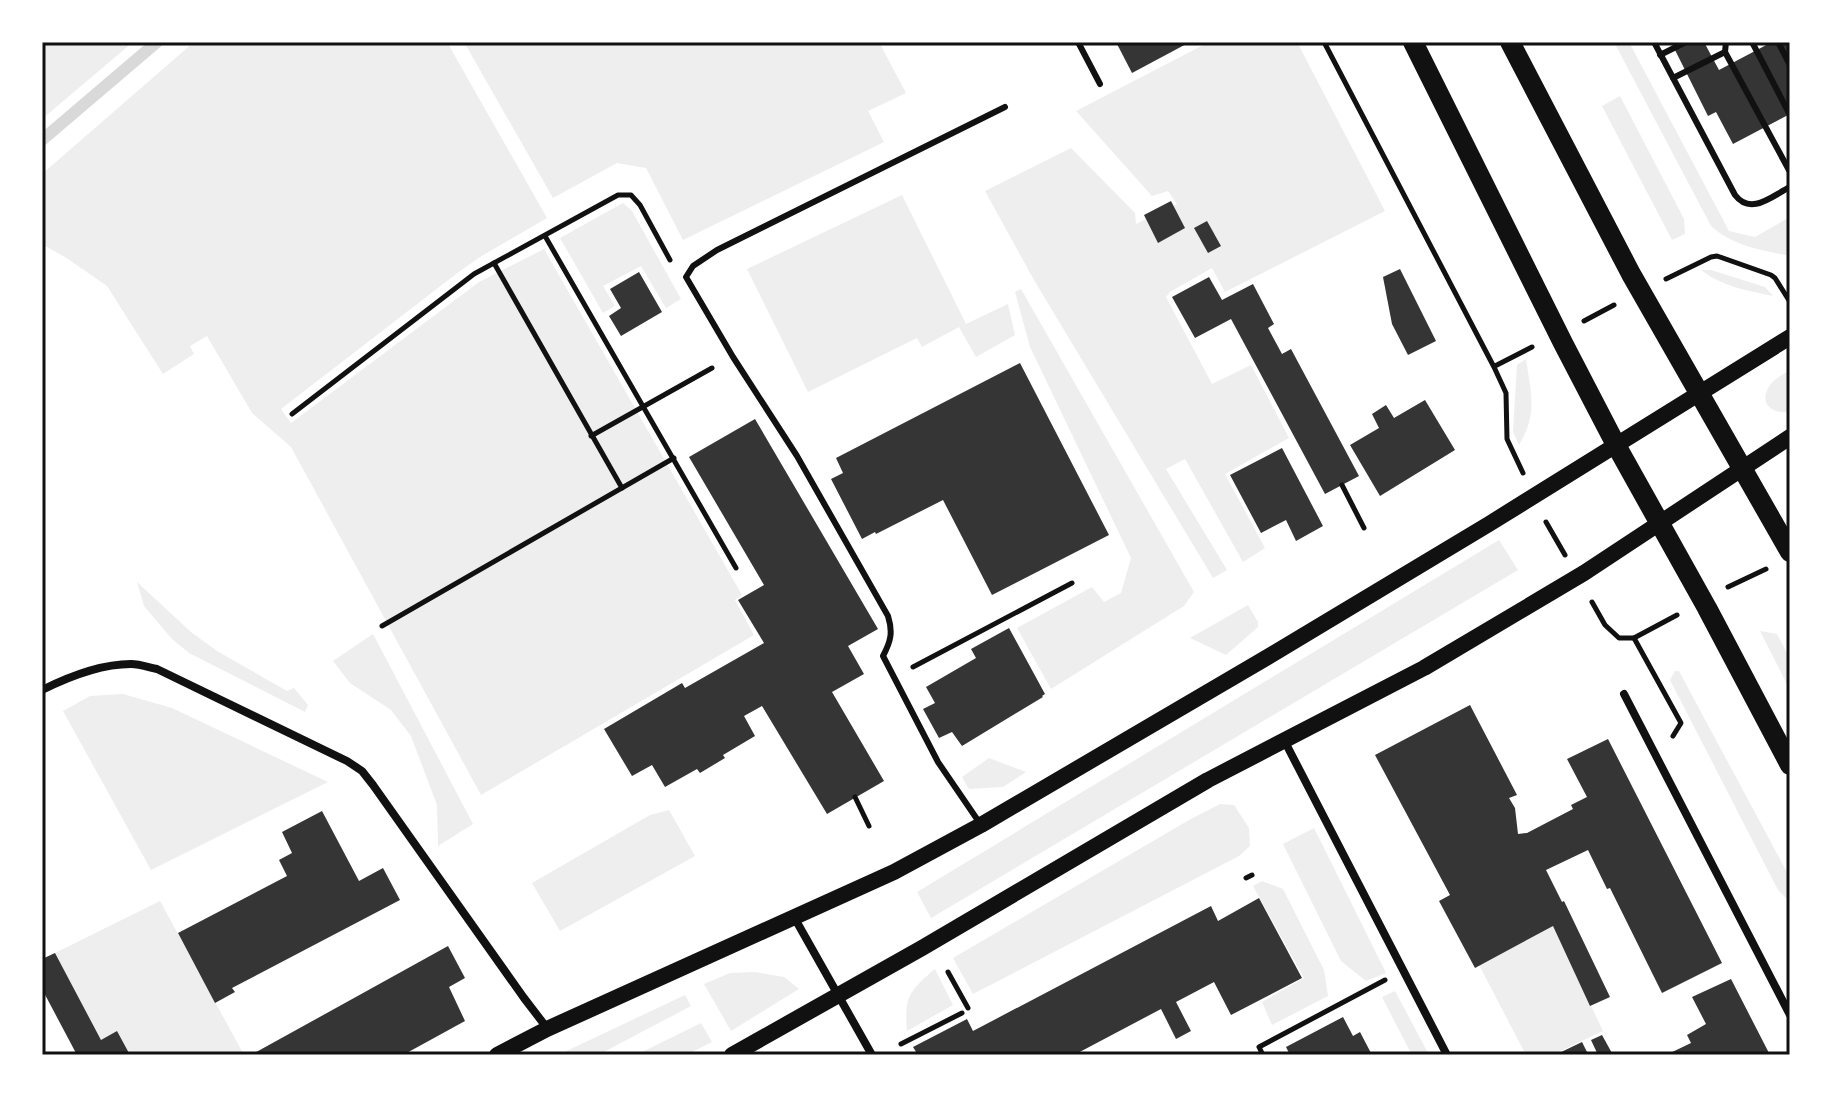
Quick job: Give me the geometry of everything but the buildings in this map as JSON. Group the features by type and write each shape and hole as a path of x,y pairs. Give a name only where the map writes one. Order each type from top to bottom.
{"main road":[{"path":"1413,42 1616,445 1790,765"},
{"path":"1510,42 1636,283 1790,552"},
{"path":"497,1055 547,1029 894,872 981,825 1266,658 1790,337"},
{"path":"732,1055 990,909 1208,780 1424,668 1584,573 1790,437"}],"street":[{"path":"42,690 109,666 133,664 157,669 362,771 547,1029"},
{"path":"1624,694 1790,1015"},
{"path":"1284,740 1447,1055"},
{"path":"794,917 872,1055"}],"lane":[{"path":"1078,42 1100,84"},
{"path":"1654,42 1741,203 1756,205 1789,187 1790,179"},
{"path":"1660,55 1686,42"},
{"path":"1726,42 1725,52 1790,172"},
{"path":"1752,42 1790,115"},
{"path":"1778,42 1790,65"},
{"path":"1673,78 1725,52"},
{"path":"981,825 938,762 883,656 890,644 892,630 888,616 797,456 686,277 693,266 717,250 1005,107"}],"path":[{"path":"1324,42 1506,393 1507,439 1513,454"},
{"path":"292,414 474,274 618,195 631,195 640,205 674,268 686,277"},
{"path":"545,236 736,568"},
{"path":"1694,265 1717,256 1771,275 1790,302"},
{"path":"494,263 622,488"},
{"path":"1494,367 1523,352"},
{"path":"591,436 733,357"},
{"path":"382,626 674,458"},
{"path":"1342,485 1364,528"},
{"path":"1542,513 1560,545"},
{"path":"1735,584 1746,579"},
{"path":"894,676 1072,583"},
{"path":"1598,613 1619,638 1634,638 1642,633"},
{"path":"1634,638 1681,723 1669,743 1655,753"},
{"path":"855,797 869,826"},
{"path":"1263,1055 1259,1047 1403,970"},
{"path":"901,1044 965,1010 948,972"}],"shaded area":[{"path":"42,42 133,42 42,119"},
{"path":"194,42 447,42 547,218 460,271 281,409 291,423 479,282 544,249 742,595 735,600 754,635 481,795 291,447 252,413 207,336 190,346 194,354 163,374 107,286 42,244 42,174"},
{"path":"464,42 879,42 906,93 868,111 884,142 683,240 646,168 617,163 553,198"},
{"path":"1209,42 1297,42 1385,211 1225,292 1212,268 1166,297 1212,384 1251,365 1289,438 1225,474 1265,548 1243,562 1185,459 1166,469 1227,570 1213,578 1034,280 985,191 1071,148 1135,213 1136,224 1177,204 1168,191 1152,196 1076,111"},
{"path":"1614,42 1629,42 1729,231 1755,237 1790,217 1790,256 1738,243 1711,226"},
{"path":"1620,96 1684,219 1685,234 1672,240 1602,106"},
{"path":"902,195 966,324 1008,304 1015,335 976,357 959,327 922,347 917,338 808,392 747,269"},
{"path":"623,203 632,211 681,299 666,308 641,266 603,286 615,306 603,313 560,238"},
{"path":"1701,270 1711,270 1765,287 1773,296 1726,284"},
{"path":"1021,289 1194,592 1184,606 1051,689 1017,628 1092,587 1104,602 1121,593 1131,558 1030,347 1015,292"},
{"path":"1526,359 1531,413 1519,445 1513,432 1517,365"},
{"path":"1790,370 1790,412 1779,412 1767,404 1766,394 1775,380"},
{"path":"1499,540 1518,570 931,918 917,892"},
{"path":"137,582 191,632 217,651 287,691 294,688 308,705 305,712 189,653 172,639 144,606"},
{"path":"1248,605 1258,627 1226,655 1190,638"},
{"path":"1760,631 1777,634 1790,659 1790,690"},
{"path":"373,634 473,824 438,846 437,805 411,736 391,710 350,683 333,661"},
{"path":"1675,671 1679,671 1790,878 1790,902 1778,890 1670,680"},
{"path":"123,694 172,708 328,782 151,870 63,711 90,696"},
{"path":"989,758 1026,772 1003,787 969,789 962,777"},
{"path":"1220,804 1234,805 1249,828 1250,846 1239,856 973,994 953,958"},
{"path":"669,810 695,856 560,931 532,883 650,815"},
{"path":"1314,828 1386,973 1366,981 1341,961 1283,844"},
{"path":"1262,881 1283,889 1324,970 1328,996 1272,1025 1262,1002 1304,978 1253,886"},
{"path":"160,901 244,1055 130,1055 117,1032 101,1040 55,953"},
{"path":"1553,926 1603,1031 1552,1055 1526,1055 1479,965"},
{"path":"935,969 953,1005 907,1031 906,1010 910,996"},
{"path":"755,972 784,977 799,989 731,1031 704,984 730,973"},
{"path":"1395,991 1429,1055 1412,1055 1382,997"},
{"path":"685,995 691,1006 598,1055 558,1055"},
{"path":"701,1023 712,1042 686,1055 636,1055"}],"waterway":[{"path":"42,140 157,42"}]}
